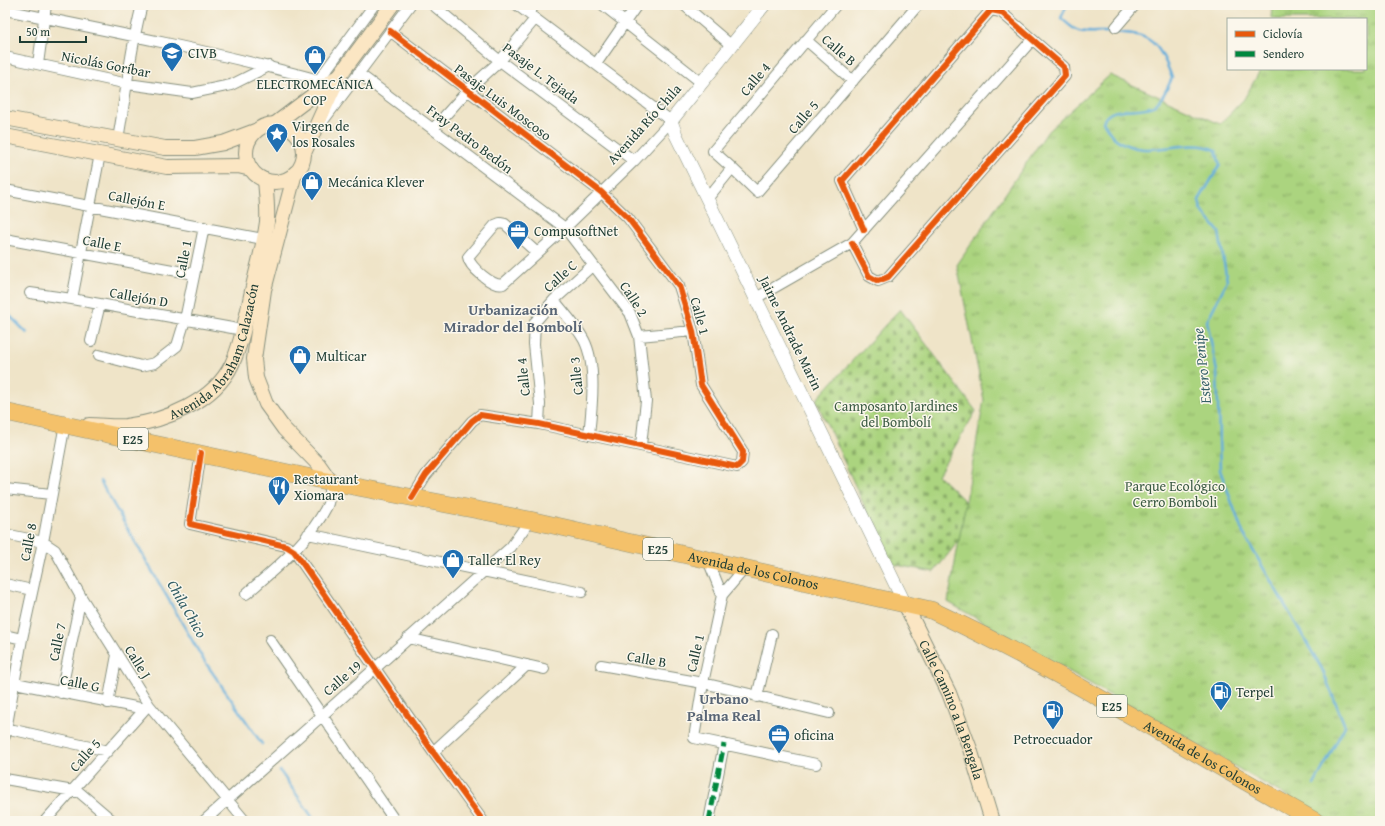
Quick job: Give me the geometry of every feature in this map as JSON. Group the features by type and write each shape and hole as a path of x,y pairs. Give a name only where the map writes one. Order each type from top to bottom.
{"highway":[{"name":"Avenida de los Colonos","path":"5,412 331,482 530,520 904,602 931,610 972,629 1098,698 1315,821"}],"main road":[{"path":"255,131 249,138 246,147 246,155 251,169 265,180 279,182 286,180 296,173 302,164 304,153 339,76 392,5"},
{"path":"275,124 339,76"},
{"path":"5,118 165,148 195,148 223,143 255,131 266,125 284,125 293,130 302,142 304,153"},
{"path":"5,136 167,167 238,166 251,169"},
{"name":"Avenida Abraham Calazacón","path":"296,173 264,290 254,359 256,378 266,404 284,429 319,465 331,482"},
{"name":"Avenida Abraham Calazacón","path":"65,424 125,426 183,409 207,396 221,381 232,363 242,330 263,239 267,211 265,180"},
{"name":"Calle Camino a la Bengala","path":"904,602 949,693 970,749 992,821"}],"street":[{"path":"38,64 46,5"},
{"path":"118,140 128,84 134,36 142,5"},
{"path":"292,110 319,80 344,43 374,5"},
{"path":"313,135 410,5"},
{"name":"Pasaje L. Tejada","path":"433,5 500,61 634,161"},
{"path":"517,5 671,121"},
{"path":"433,130 468,90 500,61 532,16 535,5"},
{"path":"603,5 702,83"},
{"path":"596,64 637,5"},
{"path":"684,5 732,46"},
{"name":"Calle 4","path":"732,168 713,151 836,5"},
{"name":"Calle 5","path":"732,168 757,192 918,5"},
{"path":"1116,27 1135,5"},
{"name":"Avenida Río Chila","path":"536,252 505,224 500,223 495,225 468,257 470,264 490,282 500,285 565,228 634,161 671,121 732,46 761,6"},
{"path":"5,10 134,36 270,66 319,80"},
{"path":"852,244 870,276 878,281 888,277 1065,76 1064,67 1001,12 992,10 842,181 864,230"},
{"name":"Pasaje Luis Moscoso","path":"390,31 601,192"},
{"name":"Calle B","path":"806,40 853,81"},
{"path":"756,298 852,244 1032,40"},
{"name":"Nicolás Goríbar","path":"5,57 128,84 192,93 231,85 270,66"},
{"name":"Fray Pedro Bedón","path":"358,73 565,228"},
{"name":"Jaime Andrade Marin","path":"671,121 676,135 904,602"},
{"path":"72,299 100,154"},
{"path":"707,198 732,168"},
{"name":"Callejón E","path":"5,190 263,239"},
{"name":"Calle 1","path":"601,192 628,218 678,286 693,331 700,385 743,452 742,462 736,467 641,445"},
{"name":"Calle 1","path":"99,356 141,366 155,363 177,346 185,320 204,227"},
{"name":"Calle 2","path":"565,228 630,313 639,336 646,401 641,445"},
{"name":"Calle E","path":"5,239 194,274"},
{"name":"Calle C","path":"533,327 537,318 554,300 593,265"},
{"name":"Callejón D","path":"30,293 72,299 242,330"},
{"name":"Calle 3","path":"554,300 579,331 588,350 593,398 589,435"},
{"path":"91,341 100,304"},
{"name":"Calle 4","path":"533,327 540,404 539,424"},
{"path":"639,336 693,331"},
{"path":"412,498 430,469 480,415 539,424 641,445"},
{"name":"Calle 8","path":"6,731 10,682 22,639 43,542 65,424"},
{"path":"201,453 190,524 286,546 294,551 433,752 483,821"},
{"path":"246,594 294,551 308,534 328,505 331,482"},
{"path":"5,489 51,494"},
{"name":"Calle 19","path":"204,821 510,547 530,520"},
{"name":"Calle J","path":"5,534 43,542 58,554 81,597 147,707 245,821"},
{"path":"308,534 582,592"},
{"path":"708,560 722,595"},
{"name":"Calle 1","path":"745,568 722,595 702,683 694,738 816,764"},
{"path":"5,584 32,590"},
{"name":"Calle 7","path":"60,693 81,597"},
{"path":"758,697 772,634"},
{"path":"5,635 22,639"},
{"path":"408,638 544,669"},
{"path":"270,640 395,821"},
{"path":"108,703 117,655"},
{"path":"433,752 527,665"},
{"name":"Calle B","path":"601,665 702,683 829,713"},
{"name":"Calle G","path":"10,682 108,703 147,707"},
{"name":"Calle 5","path":"45,821 147,707"},
{"path":"6,731 108,751"},
{"path":"709,821 724,744"},
{"path":"5,779 72,790 85,796 113,821"}],"green space":[{"name":"Parque Ecológico Cerro Bomboli","path":"1272,5 1380,5 1380,821 1330,821 948,602 984,400 957,265 1048,131 1110,75 1220,124 1244,99 1260,70 1367,70 1367,18 1271,18"},
{"name":"Camposanto Jardines del Bombolí","path":"900,309 976,411 938,475 979,515 934,572 891,564 816,400"}],"waterway":[{"name":"Estero Penipe","path":"1067,5 1061,18 1076,30 1085,32 1118,32 1148,39 1161,53 1172,78 1163,96 1155,105 1149,108 1119,111 1107,116 1103,122 1116,139 1128,146 1140,148 1152,149 1204,146 1216,150 1220,165 1199,200 1201,210 1219,232 1227,281 1207,321 1217,372 1220,470 1243,533 1322,669 1345,726 1314,785"},
{"name":"Chila Chico","path":"5,311 27,333"},
{"name":"Chila Chico","path":"100,481 203,659 262,744"},
{"name":"Chila Chico","path":"280,771 315,821"}],"marked path":[{"path":"709,821 724,744"}],"cycle path":[{"path":"852,243 869,276 878,281 888,277 1065,76 1064,67 1001,12 991,10 842,181 864,230"},
{"path":"390,31 601,192 628,218 679,286 693,331 701,385 743,452 742,462 737,467 539,424 480,415 472,421 426,475 412,498"},
{"path":"201,453 190,524 286,546 294,551 433,752 483,821"}],"place":[{"name":"CIVB","path":"172,72"},
{"name":"ELECTROMECÁNICA COP","path":"315,76"},
{"name":"Virgen de los Rosales","path":"277,154"},
{"name":"Mecánica Klever","path":"312,202"},
{"name":"CompusoftNet","path":"518,250"},
{"name":"Multicar","path":"300,376"},
{"name":"Restaurant Xiomara","path":"279,506"},
{"name":"Taller El Rey","path":"453,580"},
{"name":"Terpel","path":"1221,712"},
{"name":"Petroecuador","path":"1053,730"},
{"name":"oficina","path":"779,754"}],"district":[{"name":"Urbanización Mirador del Bombolí","path":"513,318"},
{"name":"Urbano Palma Real","path":"724,708"}]}
